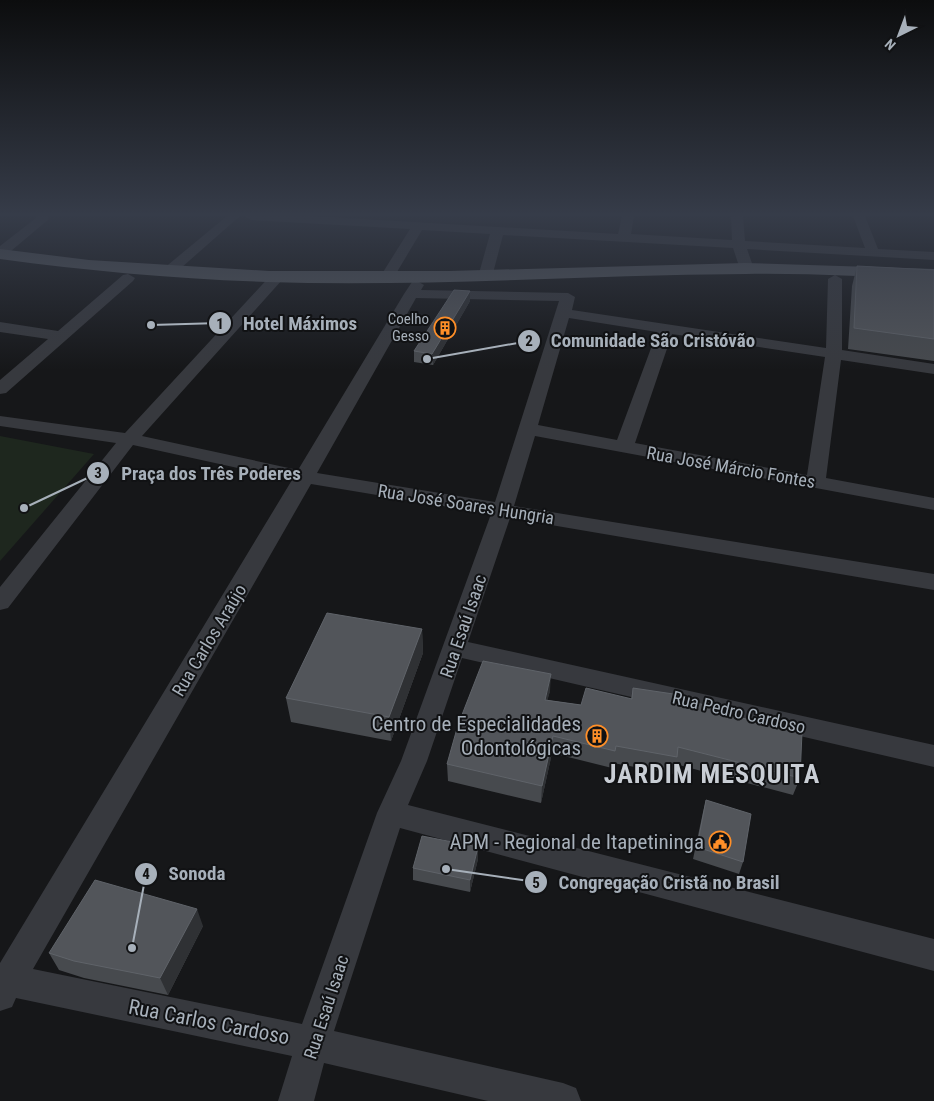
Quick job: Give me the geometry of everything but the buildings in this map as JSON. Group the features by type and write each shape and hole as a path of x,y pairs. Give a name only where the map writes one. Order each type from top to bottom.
{"main road":[{"path":"37,267 212,285 387,277 485,277 747,269 934,274"},
{"path":"107,267 274,282 414,290 747,277 934,282"}],"street":[{"path":"168,272 173,267"},
{"path":"387,277 393,267"},
{"path":"485,277 489,267"},
{"path":"0,389 128,278"},
{"path":"816,482 834,354 835,279"},
{"path":"0,602 129,439 274,282"},
{"path":"414,290 568,297 564,313 934,369"},
{"name":"Rua Carlos Araújo","path":"3,985 305,478 414,290"},
{"name":"Rua Esaú Isaac","path":"296,1101 313,1042 391,813 414,761 456,648 503,510 564,313"},
{"path":"0,327 60,336"},
{"path":"624,447 666,328"},
{"name":"Rua José Soares Hungria","path":"0,421 129,439 305,478 934,582"},
{"name":"Rua José Márcio Fontes","path":"528,429 934,504"},
{"name":"Rua Pedro Cardoso","path":"456,648 934,756"},
{"path":"391,813 934,955"},
{"name":"Rua Carlos Cardoso","path":"3,985 255,1033 313,1042 563,1101"}],"shaded area":[{"path":"0,436 94,454 0,561"}],"place":[{"name":"Hotel Máximos","path":"151,325"},
{"name":"Coelho Gesso","path":"445,328"},
{"name":"Comunidade São Cristóvão","path":"427,359"},
{"name":"Praça dos Três Poderes","path":"24,508"},
{"name":"Centro de Especialidades Odontológicas","path":"597,736"},
{"name":"APM - Regional de Itapetininga","path":"720,842"},
{"name":"Congregação Cristã no Brasil","path":"446,869"},
{"name":"Sonoda","path":"132,948"}],"district":[{"name":"JARDIM MESQUITA","path":"712,774"}]}
